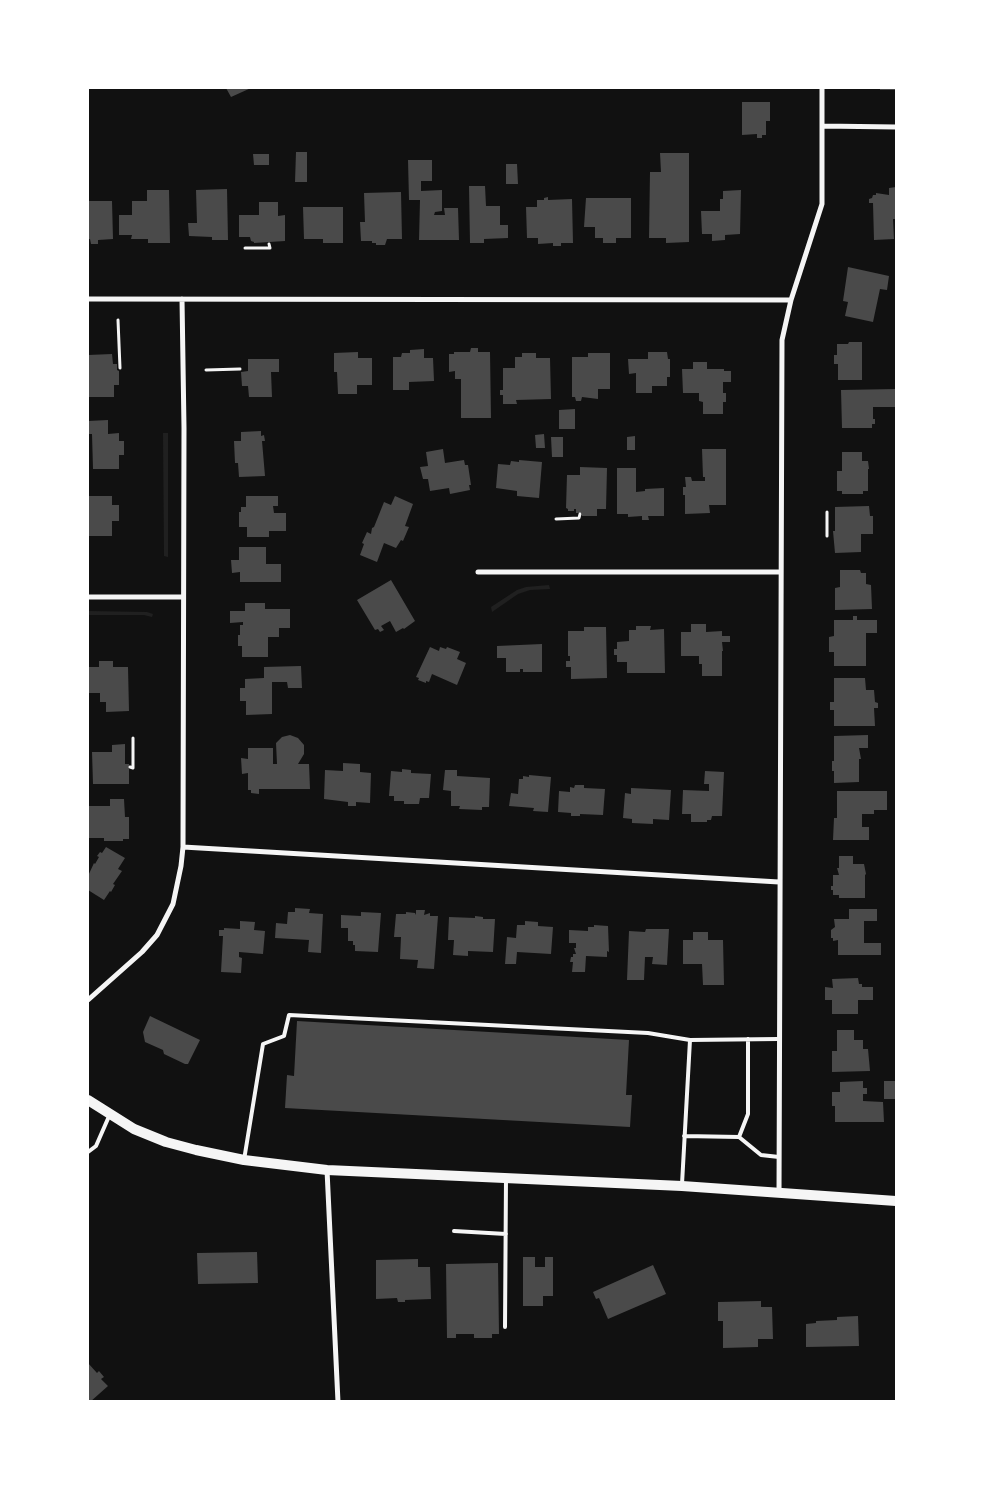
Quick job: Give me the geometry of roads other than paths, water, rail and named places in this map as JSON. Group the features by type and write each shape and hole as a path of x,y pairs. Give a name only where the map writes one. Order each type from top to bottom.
{"main road":[{"path":"88,1100 134,1129 166,1142 244,1160 327,1170 682,1186 896,1201"}],"street":[{"path":"778,1193 782,340 791,300 822,204 822,88"},
{"path":"822,126 896,127"},
{"path":"88,299 791,300"},
{"path":"88,1000 142,952 157,934 173,904 179,881 184,847 184,428 182,299"},
{"path":"478,572 781,572"},
{"path":"88,597 183,597"},
{"path":"184,847 779,882"},
{"path":"327,1170 338,1402"}],"lane":[{"path":"244,1160 264,1044 284,1036 289,1015 648,1033 690,1040 778,1039"},
{"path":"739,1136 748,1114 748,1039"},
{"path":"682,1186 690,1040"},
{"path":"88,1152 96,1146 110,1114"},
{"path":"684,1136 739,1136 761,1155 779,1157"},
{"path":"505,1326 506,1178"},
{"path":"454,1232 506,1234"}]}
